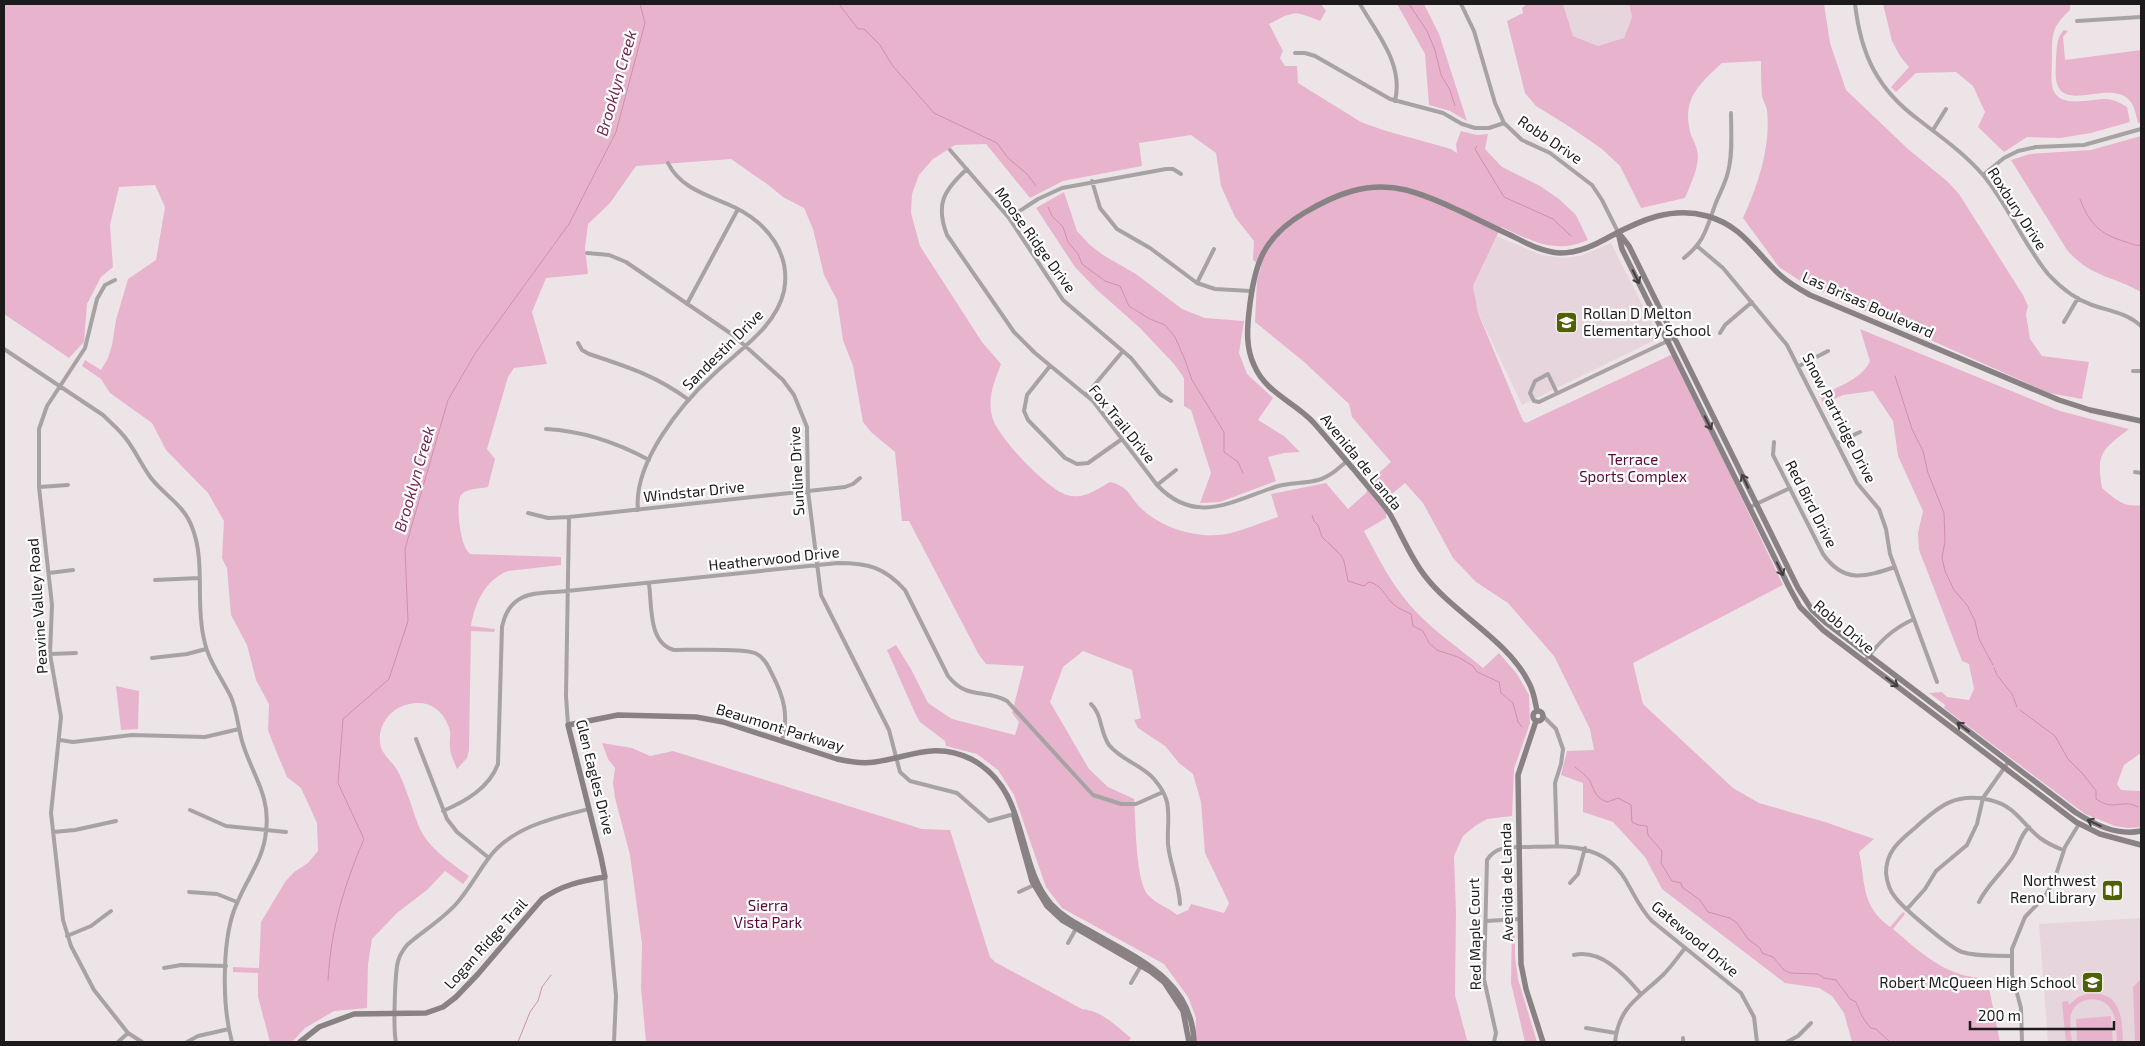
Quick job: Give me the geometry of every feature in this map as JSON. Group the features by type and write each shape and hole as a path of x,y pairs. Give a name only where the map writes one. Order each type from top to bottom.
{"street":[{"path":"1360,4 1394,64 1398,86 1395,101"},
{"name":"Robb Drive","path":"1462,4 1474,30 1495,103 1504,123 1522,140 1550,153 1592,185 1618,232 1629,246 1808,604 1825,622 2075,812 2094,823 2124,832 2141,831"},
{"name":"Roxbury Drive","path":"1855,4 1862,44 1874,73 1895,99 1967,158 1983,176 2042,266 2059,285 2078,298 2121,313 2141,326"},
{"path":"2077,21 2141,17"},
{"path":"1296,53 1310,54 1380,95 1443,114 1462,124 1475,128 1489,128 1504,123"},
{"path":"1933,130 1946,109"},
{"path":"1684,258 1697,246 1706,232 1722,192 1730,165 1731,114"},
{"path":"1983,176 2004,158 2018,151 2084,145 2141,129"},
{"name":"Moose Ridge Drive","path":"950,150 1009,218 1063,300 1123,351 1160,394 1171,401"},
{"name":"Sandestin Drive","path":"638,510 638,487 649,460 666,432 688,400 712,376 746,347 777,309 783,293 785,274 782,256 775,241 763,227 738,209 705,196 685,183 668,163"},
{"name":"Fox Trail Drive","path":"967,169 946,191 942,206 942,220 947,234 1014,332 1050,366 1086,395 1157,485 1168,495 1184,504 1202,508 1220,507 1275,487 1318,480 1332,474 1347,462"},
{"path":"1009,218 1038,199 1062,188 1092,181 1173,169 1181,174"},
{"path":"1092,181 1096,199 1110,223 1197,283 1215,288 1251,291"},
{"path":"680,188 685,183"},
{"name":"Las Brisas Boulevard","path":"1251,291 1260,258 1274,235 1296,217 1326,200 1345,192 1367,187 1388,187 1411,192 1536,247 1552,252 1580,250 1644,220 1663,214 1686,213 1711,217 1740,233 1781,276 1810,295 2059,400 2090,410 2141,421"},
{"path":"687,304 738,209"},
{"name":"Robb Drive","path":"1618,232 1622,248 1666,341 1800,607 1817,625 2079,824 2107,836 2141,845"},
{"name":"Snow Partridge Drive","path":"1697,246 1723,268 1787,345 1857,483 1882,516 1895,567 1937,682"},
{"path":"1197,283 1214,249"},
{"path":"616,257 619,250"},
{"name":"Sunline Drive","path":"587,253 601,253 616,257 733,335 782,380 800,406 808,435 808,491 818,585 824,604 889,730 900,772 906,779 957,793 989,821 1014,814"},
{"name":"Peavine Valley Road","path":"115,280 105,285 97,299 85,348 47,406 39,429 39,487 52,605 50,654 61,717 60,740 52,795 53,832 63,920 67,936 94,990 128,1033 142,1042"},
{"name":"Avenida de Landa","path":"1251,291 1248,347 1257,372 1268,385 1308,417 1386,508 1411,556 1426,578 1450,602 1496,641 1531,686 1537,711 1532,716 1536,721 1518,775 1520,919 1523,977 1543,1042"},
{"path":"2064,322 2078,298"},
{"path":"1720,333 1725,325 1752,302"},
{"path":"1558,393 1548,374 1535,381 1530,393 1534,401 1539,402 1558,393 1666,341 1674,338"},
{"path":"578,342 582,350 589,354 648,374 688,400"},
{"path":"4,348 103,415 117,428 127,439 152,479 182,508 192,527 197,550 202,629 206,649 231,698 242,743 262,789 266,831 257,864 237,902 229,927 226,966 226,1012 232,1042"},
{"path":"1086,395 1123,351"},
{"path":"1799,366 1828,351"},
{"path":"1050,366 1027,395 1024,411 1028,420 1065,458 1077,464 1088,463 1122,439"},
{"path":"2133,372 2141,371"},
{"path":"546,429 570,431 600,438 649,460"},
{"path":"1837,443 1860,432"},
{"name":"Red Bird Drive","path":"1774,442 1773,455 1823,554 1832,566 1847,575 1858,576 1880,573 1895,567"},
{"path":"1157,485 1176,470"},
{"path":"2135,472 2141,473"},
{"name":"Windstar Drive","path":"528,513 548,518 638,510 845,487 853,484 860,478"},
{"path":"39,487 68,485"},
{"path":"1750,507 1790,488"},
{"name":"Glen Eagles Drive","path":"569,517 566,702 568,725 604,877 616,996 614,1042"},
{"name":"Heatherwood Drive","path":"443,811 465,800 485,785 498,764 502,627 506,614 515,602 529,594 541,592 567,592 859,563 874,566 891,576 905,590 948,676 954,684 971,693 993,696 1007,701 1093,795 1114,802 1136,804 1164,792"},
{"path":"49,573 73,570"},
{"path":"155,580 199,578"},
{"path":"650,584 655,634 664,646 674,650 747,651 757,654 765,661 779,687 785,704 786,722 782,741"},
{"path":"1865,661 1886,634 1914,619"},
{"path":"152,658 187,654 206,649"},
{"path":"50,654 76,653"},
{"path":"1091,704 1095,708 1109,744 1116,752 1154,778 1164,792 1168,807 1168,845 1179,890 1180,904"},
{"path":"1537,711 1556,729 1563,749 1556,783 1557,846"},
{"name":"Beaumont Parkway","path":"568,725 618,715 686,716 714,720 837,759 855,762 874,762 934,750 952,752 970,759 987,770 1005,793 1019,822 1036,884 1046,898 1056,910 1078,927 1167,979 1178,994 1191,1020 1194,1042"},
{"path":"1536,721 1540,721 1543,716"},
{"path":"60,740 73,742 132,735 205,737 239,729"},
{"path":"416,739 443,811 456,832 489,858"},
{"path":"1907,909 1925,889 1936,871 1967,845 1977,824 1983,798 2008,761"},
{"path":"2011,956 1973,955 1959,951 1943,940 1907,909 1889,888 1886,871 1891,854 1898,842 1938,807 1962,799 1983,798 2009,808 2041,839 2064,850"},
{"path":"396,1042 394,1030 397,965 407,945 456,904 471,887 489,858 513,837 537,822 589,808"},
{"path":"190,810 226,826 286,832"},
{"path":"53,832 75,830 116,821"},
{"path":"2022,1042 2021,1008 2012,975 2011,956 2015,940 2026,917 2045,896 2054,881 2064,850 2079,824"},
{"path":"1979,902 1983,893 2012,858 2020,837 2029,827"},
{"name":"Gatewood Drive","path":"1518,847 1557,846 1584,848 1602,856 1616,867 1646,915 1741,993 1754,1017 1757,1042"},
{"name":"Red Maple Court","path":"1494,1042 1496,1033 1484,979 1485,869 1487,860 1497,850 1518,847"},
{"path":"1570,882 1578,874 1584,848"},
{"name":"Logan Ridge Trail","path":"300,1042 319,1027 336,1019 354,1014 426,1013 444,1007 478,974 542,899 570,883 604,877"},
{"path":"1019,892 1036,884"},
{"path":"189,892 217,894 237,902"},
{"path":"67,936 91,926 110,911"},
{"path":"1486,920 1520,919"},
{"path":"1068,943 1078,927"},
{"path":"1615,1042 1624,1012 1640,994 1666,972 1685,948"},
{"path":"1574,955 1585,952 1606,961 1623,974 1640,994"},
{"path":"1131,983 1142,964"},
{"name":"Beaumont Parkway","path":"1142,964 1164,982 1180,1003 1190,1042"},
{"path":"164,968 181,965 226,966"},
{"path":"1787,1042 1798,1036 1811,1023"},
{"path":"1586,1028 1616,1034"},
{"path":"187,1042 198,1036 229,1029"},
{"path":"118,1042 128,1033"}],"shaded area":[{"path":"1563,4 1629,4 1632,17 1624,38 1598,46 1573,36"},
{"name":"Rollan D Melton Elementary School","path":"1497,236 1541,255 1563,258 1580,256 1611,243 1657,333 1655,340 1522,405 1478,313 1473,286"},
{"name":"Robert McQueen High School","path":"2141,918 2141,1042 2048,1042 2039,924"}],"green space":[{"name":"Terrace Sports Complex","path":"4,4 1321,4 1326,11 1320,21 1304,15 1289,14 1269,24 1283,51 1280,58 1285,66 1297,66 1298,83 1361,122 1451,149 1457,153 1456,144 1461,131 1477,135 1488,134 1485,149 1502,167 1540,186 1559,199 1576,215 1588,240 1564,246 1553,246 1533,241 1501,227 1473,286 1478,313 1523,421 1526,423 1673,354 1783,585 1633,663 1643,704 1733,788 1759,803 1825,822 1874,839 1859,852 1866,893 1873,910 1890,927 1903,912 1905,914 1893,929 1924,955 1947,969 1960,974 1987,978 2000,1042 1852,1042 1844,1013 1832,996 1819,988 1785,983 1662,889 1645,857 1613,822 1583,812 1583,783 1561,775 1567,751 1594,750 1590,729 1554,656 1508,603 1476,582 1453,558 1423,503 1405,483 1386,499 1386,518 1364,531 1385,569 1409,604 1435,630 1483,668 1499,653 1517,674 1529,695 1530,723 1514,769 1512,816 1487,819 1475,826 1463,836 1454,856 1456,912 1455,995 1467,1040 1475,1042 1195,1042 1196,1018 1188,997 1164,964 1062,908 1046,887 1014,795 998,770 977,754 946,746 945,741 920,722 915,713 887,650 896,645 911,669 928,703 952,719 1015,735 1019,722 1012,713 1024,666 986,664 979,655 909,521 902,521 895,452 871,432 863,422 853,366 843,340 837,300 824,275 813,229 804,208 783,197 731,159 636,166 610,203 588,224 585,248 588,274 546,278 532,312 547,364 514,368 508,377 487,449 495,459 488,487 470,490 462,494 459,503 459,518 462,540 470,554 561,557 561,565 508,571 493,580 482,593 475,609 471,626 495,629 494,632 471,631 469,750 467,758 457,769 450,751 448,725 439,712 428,704 413,703 398,708 386,720 380,735 382,750 400,775 424,836 442,855 469,876 463,884 445,871 427,890 397,913 372,939 368,964 367,1008 334,1011 305,1028 292,1042 270,1042 258,997 258,973 233,972 233,967 259,968 261,922 285,882 294,872 308,863 318,851 317,823 301,788 287,777 272,741 268,730 269,704 256,680 247,645 231,615 227,568 222,558 224,521 208,493 166,450 152,423 110,393 101,379 82,366 85,360 101,370 108,358 112,345 116,320 128,279 156,260 165,207 155,185 119,187 110,225 113,267 101,277 87,304 84,342 69,358 4,314","holes":["1191,135 1216,153 1221,186 1235,217 1254,241 1253,260 1261,267 1257,280 1255,322 1303,361 1349,404 1352,417 1391,462 1370,481 1366,493 1348,509 1326,483 1271,494 1278,517 1231,533 1208,535 1185,532 1153,518 1139,506 1126,490 1117,484 1110,482 1090,493 1079,496 1067,495 1058,491 1024,461 996,425 992,416 990,402 992,389 1001,364 982,342 920,246 911,213 912,194 919,175 933,159 955,145 986,144 1030,198 1063,181 1142,166 1139,143","1083,651 1132,670 1141,718 1134,720 1138,728 1165,746 1179,763 1193,774 1201,802 1205,853 1229,903 1224,913 1191,904 1188,910 1177,915 1148,895 1138,864 1134,799 1108,787 1089,769 1050,702 1063,667"]},
{"path":"1397,4 1424,4 1439,34 1467,121 1450,111 1429,105 1425,54"},
{"path":"1527,4 1563,4 1573,36 1598,46 1624,38 1632,17 1629,4 1824,4 1830,43 1846,90 1959,194 2023,295 2028,306 2026,314 2030,339 2042,356 2089,362 2082,399 2049,393 1805,284 1779,267 1743,218 1754,193 1762,166 1767,138 1767,110 1762,96 1761,61 1722,63 1699,86 1690,103 1688,112 1688,123 1697,150 1698,162 1685,198 1641,208 1620,166 1602,149 1536,106 1525,93 1507,21 1523,13 1522,8"},
{"path":"1883,4 2070,4 2070,10 2056,26 2053,36 2052,85 2055,93 2060,98 2066,100 2105,99 2117,102 2127,107 2130,122 2091,133 2060,138 2027,137 2004,152 1978,127 1985,112 1973,86 1956,72 1916,73 1896,92 1891,87 1909,67 1900,56 1892,41"},
{"path":"2064,30 2068,31 2063,37 2065,60 2141,50 2141,122 2138,123 2130,101 2122,95 2100,93 2077,96 2067,94 2060,89 2056,79 2057,51 2058,40"},
{"path":"2141,136 2141,292 2084,266 2067,250 2011,160 2030,154 2091,150"},
{"path":"1064,192 1077,231 1103,255 1136,274 1182,309 1205,318 1244,321 1239,353 1247,374 1273,398 1258,420 1284,436 1300,452 1268,457 1276,481 1220,502 1200,503 1211,473 1191,410 1184,406 1184,378 1174,364 1140,328 1096,289 1075,267 1036,208"},
{"path":"1860,329 2060,411 2129,429 2103,453 2100,476 2102,488 2116,499 2125,504 2141,505 2141,753 2124,765 2117,784 2121,790 2140,791 2141,827 2115,826 2085,814 1944,708 1945,705 1929,693 1942,692 1947,697 1969,700 1974,689 1969,664 1962,661 1919,550 1918,533 1923,511 1898,456 1893,421 1873,391 1843,395 1824,404 1819,396 1855,378 1866,368 1870,361"},
{"path":"116,686 139,691 138,729 121,730"},
{"name":"Sierra Vista Park","path":"602,743 632,748 650,756 673,751 922,829 950,830 990,957 995,962 1082,1009 1102,1016 1131,1038 1128,1042 646,1042 641,988 642,944 630,855 615,798 613,783 615,768 608,759"},
{"path":"1512,925 1515,928 1515,956 1518,979 1537,1042 1525,1042 1511,983"},
{"path":"2141,979 2141,1042 2135,1042 2133,987"},
{"path":"2089,993 2100,994 2114,1002 2121,1016 2123,1042 2117,1042 2115,1018 2112,1011 2103,1002 2090,999 2074,1008 2070,1021 2072,1042 2066,1042 2062,1002 2068,1001 2069,1005 2078,997"},
{"path":"2111,1016 2113,1042 2077,1042 2076,1019"}],"waterway":[{"name":"Brooklyn Creek","path":"328,980 335,925 350,874 364,839 338,783 343,719 389,679 408,621 405,549 448,400 476,352 569,224 616,132 645,23 640,4"},
{"path":"839,4 858,29 864,29 880,45 892,65 934,113 997,143 1008,158 1027,174 1036,186"},
{"path":"1409,4 1427,31 1435,50 1441,75 1450,90 1455,106"},
{"path":"1477,146 1475,149 1504,197 1553,219 1571,236"},
{"path":"2080,199 2092,222 2103,232 2117,239 2141,245"},
{"path":"1048,207 1052,216 1063,227 1068,242 1078,254 1082,264 1105,281 1120,286 1129,306 1150,319 1165,325 1175,337 1192,380 1224,432 1224,452 1238,462 1243,473"},
{"path":"1895,376 1912,429 1923,451 1928,473 1944,513 1945,541 1942,558 1945,571 1954,590 1967,605 1975,621 1979,639 1993,665"},
{"path":"1312,515 1322,537 1341,555 1348,581 1364,586 1369,582 1377,585 1393,604 1411,614 1413,626 1423,631 1429,643 1437,650 1458,657 1473,666 1477,672 1499,682 1501,693 1513,703 1518,722 1522,727"},
{"path":"1994,668 1997,675 2012,694 2017,707"},
{"path":"2020,710 2055,736 2068,759 2096,791 2096,799 2113,805 2127,804 2138,807"},
{"path":"1575,767 1590,781 1600,798 1607,802 1618,798 1631,805 1632,822 1647,826 1648,835 1662,851 1661,863 1672,881 1681,883 1682,887 1700,900 1708,912 1730,918 1737,923 1748,939 1760,948 1762,953 1773,957 1784,970 1790,973 1818,974 1824,978 1836,980 1850,999 1856,1002 1868,1025 1876,1029 1890,1042"},
{"path":"518,1042 530,1012 538,1001 542,987 551,975"}],"place":[{"name":"Rollan D Melton Elementary School","path":"1567,323"},
{"name":"Northwest Reno Library","path":"2112,890"},
{"name":"Robert McQueen High School","path":"2092,983"}]}
